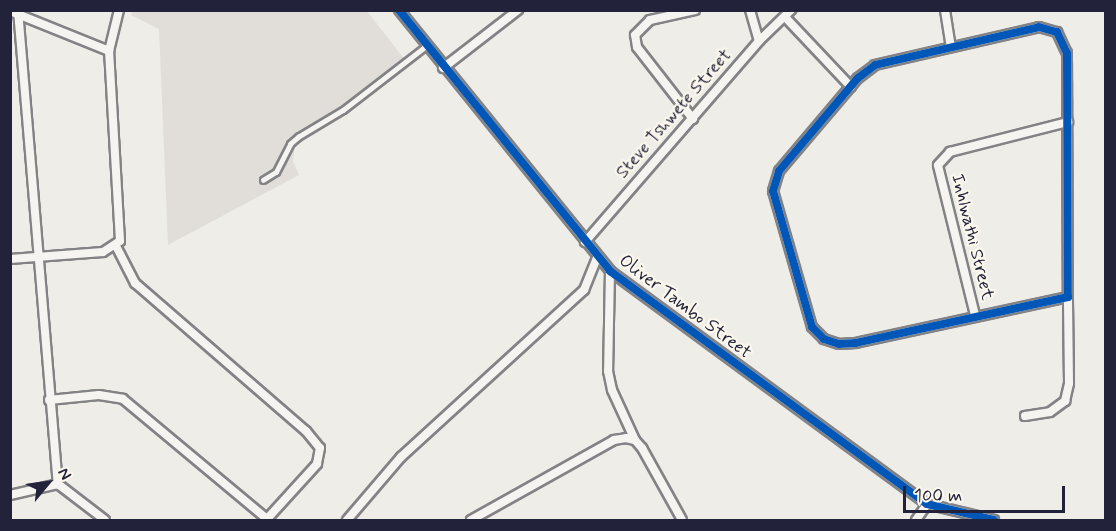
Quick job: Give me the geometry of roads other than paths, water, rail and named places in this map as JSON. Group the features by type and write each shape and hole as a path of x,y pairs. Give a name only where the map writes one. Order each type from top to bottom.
{"street":[{"path":"10,259 103,252 116,246 122,237 109,51 119,10"},
{"name":"Oliver Tambo Street","path":"399,10 443,68 610,271 927,504 994,520"},
{"path":"443,68 518,10"},
{"path":"693,119 637,47 635,35 650,20 695,10"},
{"path":"750,10 759,41"},
{"path":"945,10 951,46"},
{"path":"105,520 58,484 16,12 109,51"},
{"path":"788,14 850,87"},
{"name":"Steve Tshwete Street","path":"585,242 759,41 788,14"},
{"path":"1025,416 1050,412 1065,401 1069,383 1067,53 1057,32 1039,27 875,65 850,87 774,179 773,191 812,327 824,339 839,345 1068,297"},
{"name":"Inhlwathi Street","path":"975,315 938,165 950,152 1068,122"},
{"path":"49,400 99,395 123,399 267,520 316,464 320,448 306,431 135,283 116,246"},
{"path":"347,520 401,457 584,290 597,257"},
{"path":"610,271 608,371 612,390 635,440 682,520"},
{"path":"471,520 614,440 635,440"},
{"path":"10,495 58,484"},
{"path":"916,520 927,504"}],"lane":[{"path":"263,180 276,172 290,144 298,137 343,110 426,46"}]}
